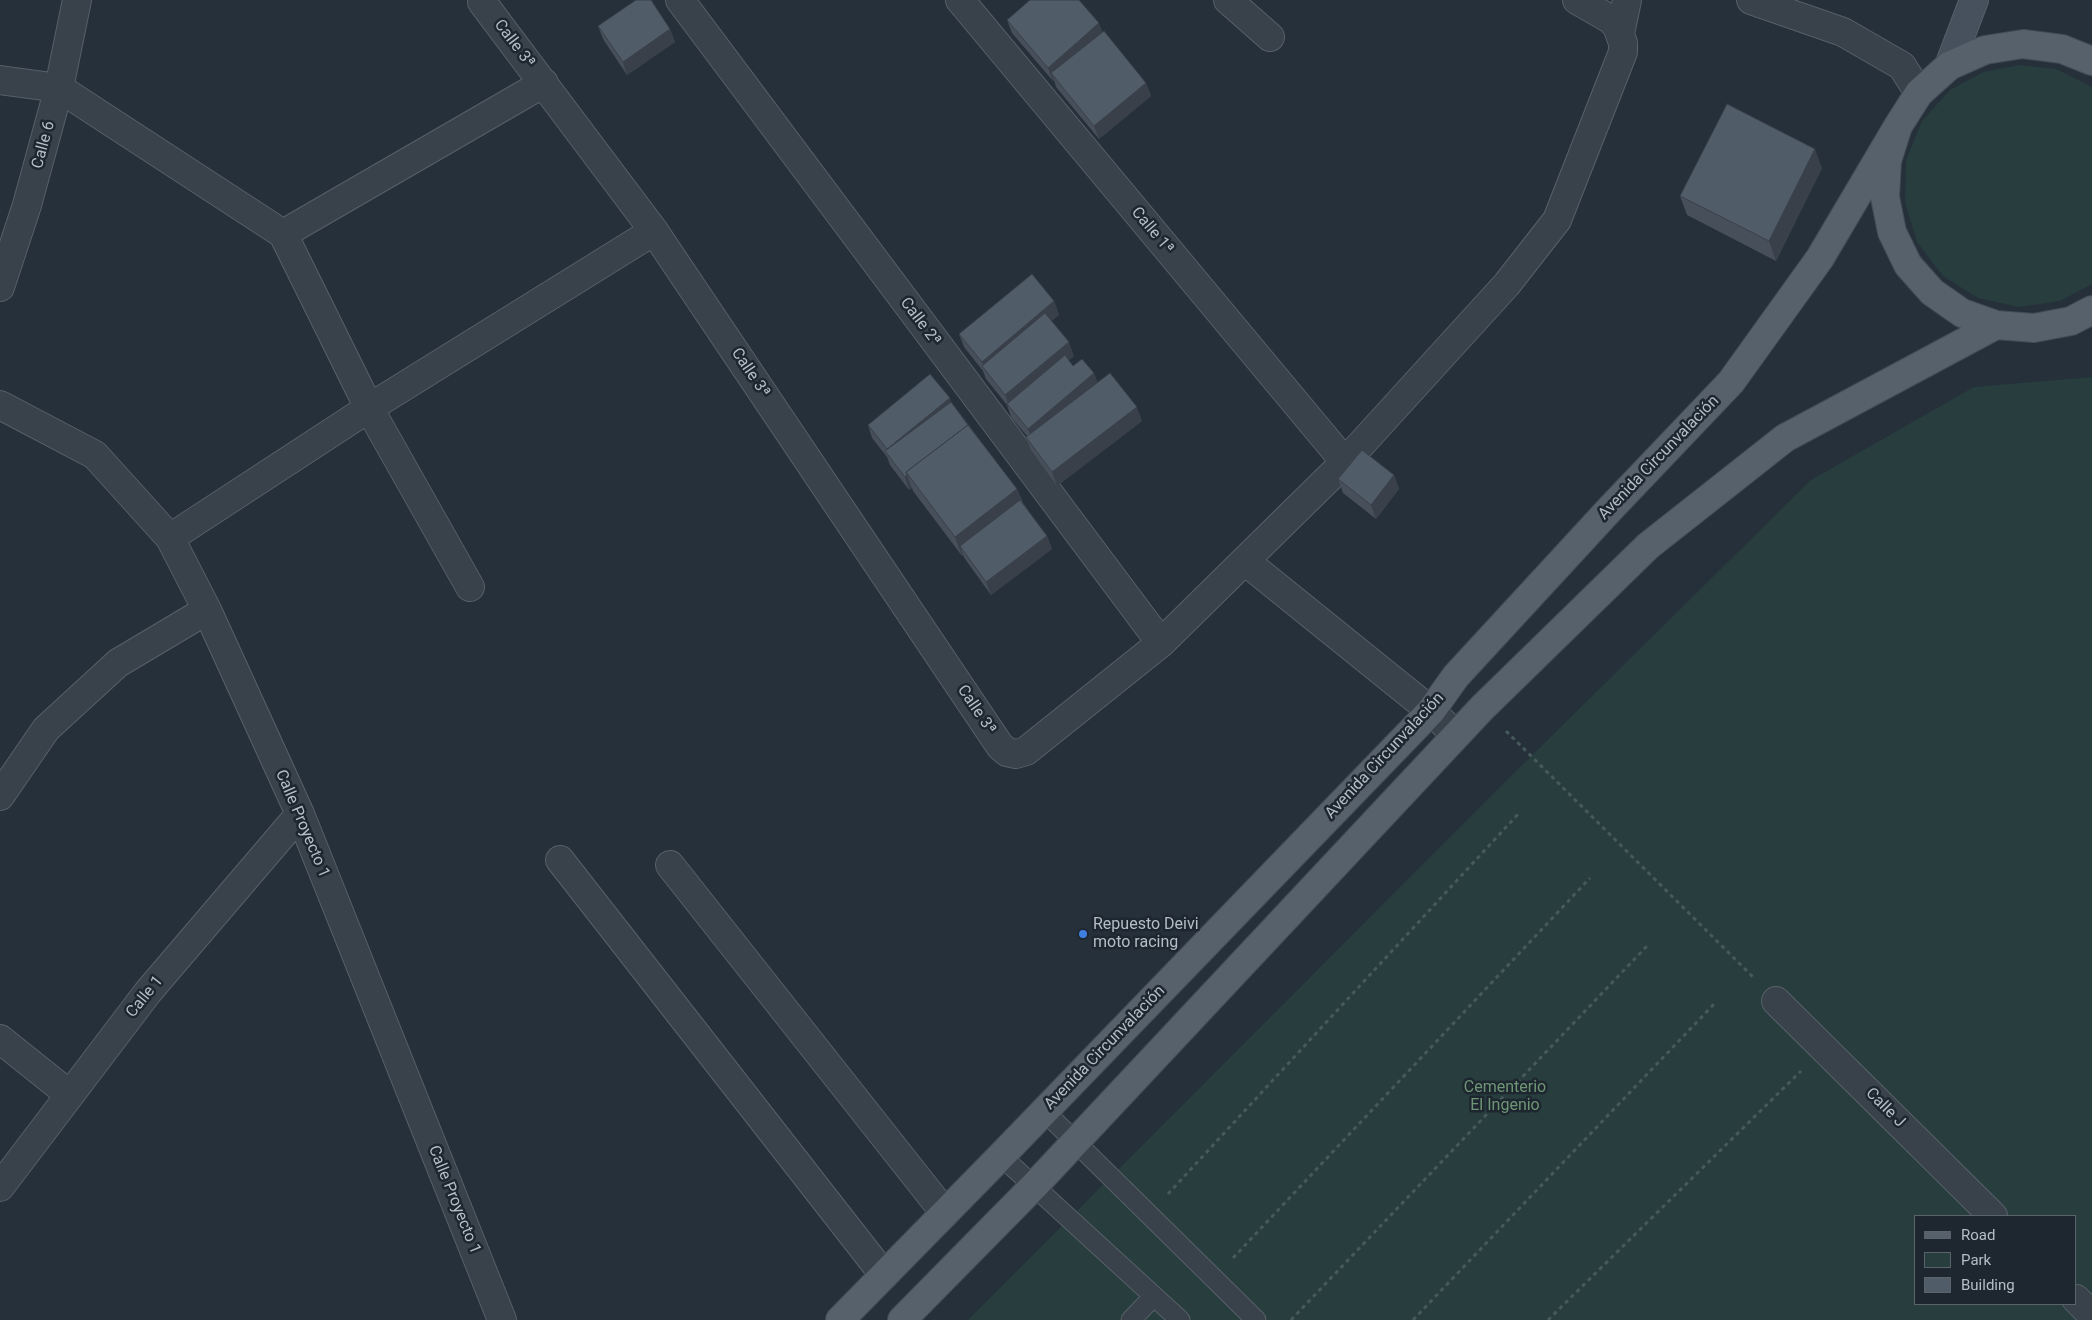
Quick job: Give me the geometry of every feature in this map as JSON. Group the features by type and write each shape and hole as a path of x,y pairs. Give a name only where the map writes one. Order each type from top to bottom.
{"main road":[{"path":"1949,66 1974,0"},
{"path":"2085,318 2034,328 1996,325 1962,313 1932,292 1908,265 1892,232 1885,197 1887,161 1898,126 1919,93 1949,66 1985,50 2023,44 2062,49 2092,61"},
{"name":"Avenida Circunvalación","path":"840,1320 1431,711 1456,676 1610,509 1731,382 1820,258 1898,126"},
{"path":"902,1320 1034,1186 1482,708 1648,546 1785,438 1996,325"}],"street":[{"name":"Calle 6","path":"0,287 28,205 59,88 77,0"},
{"name":"Calle 2ª","path":"680,0 1161,643"},
{"name":"Calle 1ª","path":"960,0 1345,462"},
{"path":"1228,0 1270,37"},
{"path":"1577,0 1610,19 1620,34"},
{"path":"1161,643 1345,462 1506,284 1557,220 1623,52 1620,34 1627,0"},
{"path":"1751,0 1844,32 1902,66 1919,93"},
{"name":"Calle 3ª","path":"482,2 654,231 1000,746 1007,752 1016,754 1026,751 1161,643"},
{"path":"0,80 59,88 282,234 369,408 470,587"},
{"path":"282,234 544,83"},
{"path":"170,538 369,408 654,231"},
{"name":"Calle Proyecto 1","path":"0,404 95,455 170,538 208,610 300,814 502,1320"},
{"path":"1245,560 1431,711 1456,736"},
{"path":"0,796 46,729 118,663 208,610"},
{"name":"Calle 1","path":"0,1187 148,992 300,814"},
{"path":"560,860 884,1275"},
{"path":"670,865 945,1213"},
{"name":"Calle J","path":"1776,1001 1992,1215"},
{"path":"0,1039 70,1095"},
{"path":"2077,1300 2092,1315"}],"lane":[{"path":"1044,1111 1256,1320"},
{"path":"1001,1156 1180,1320"},
{"path":"1131,1320 1154,1296"}],"path":[{"path":"1482,708 1776,1001"},
{"path":"1149,1214 1520,812"},
{"path":"1214,1279 1590,878"},
{"path":"1291,1320 1647,946"},
{"path":"1413,1320 1715,1003"},
{"path":"1548,1320 1802,1070"}],"green space":[{"path":"2019,65 2056,69 2092,87 2092,284 2060,301 2019,307 1978,298 1943,276 1917,242 1905,202 1906,160 1922,121 1950,90 1983,72"},
{"name":"Cementerio El Ingenio","path":"2092,377 2092,1320 968,1320 1506,781 1811,480 1974,387"}],"building":[{"path":"636,0 651,0 670,29 623,62 598,26"},
{"path":"1030,0 1079,0 1099,23 1048,68 1007,20"},
{"path":"1104,31 1146,83 1094,126 1051,73"},
{"path":"1727,104 1815,149 1769,241 1680,196"},
{"path":"1032,274 1054,301 982,362 959,334"},
{"path":"1045,313 1069,342 1005,395 982,366"},
{"path":"1065,355 1073,366 1082,359 1094,373 1028,429 1007,404"},
{"path":"1110,373 1137,407 1052,472 1026,437"},
{"path":"930,374 950,398 887,449 868,425"},
{"path":"951,402 968,425 906,472 907,475 905,477 885,451"},
{"path":"968,425 1017,489 955,537 906,472"},
{"path":"1362,450 1394,475 1371,505 1338,479"},
{"path":"1020,500 1047,536 986,582 960,546"}],"place":[{"name":"Repuesto Deivi moto racing","path":"1083,934"}]}
